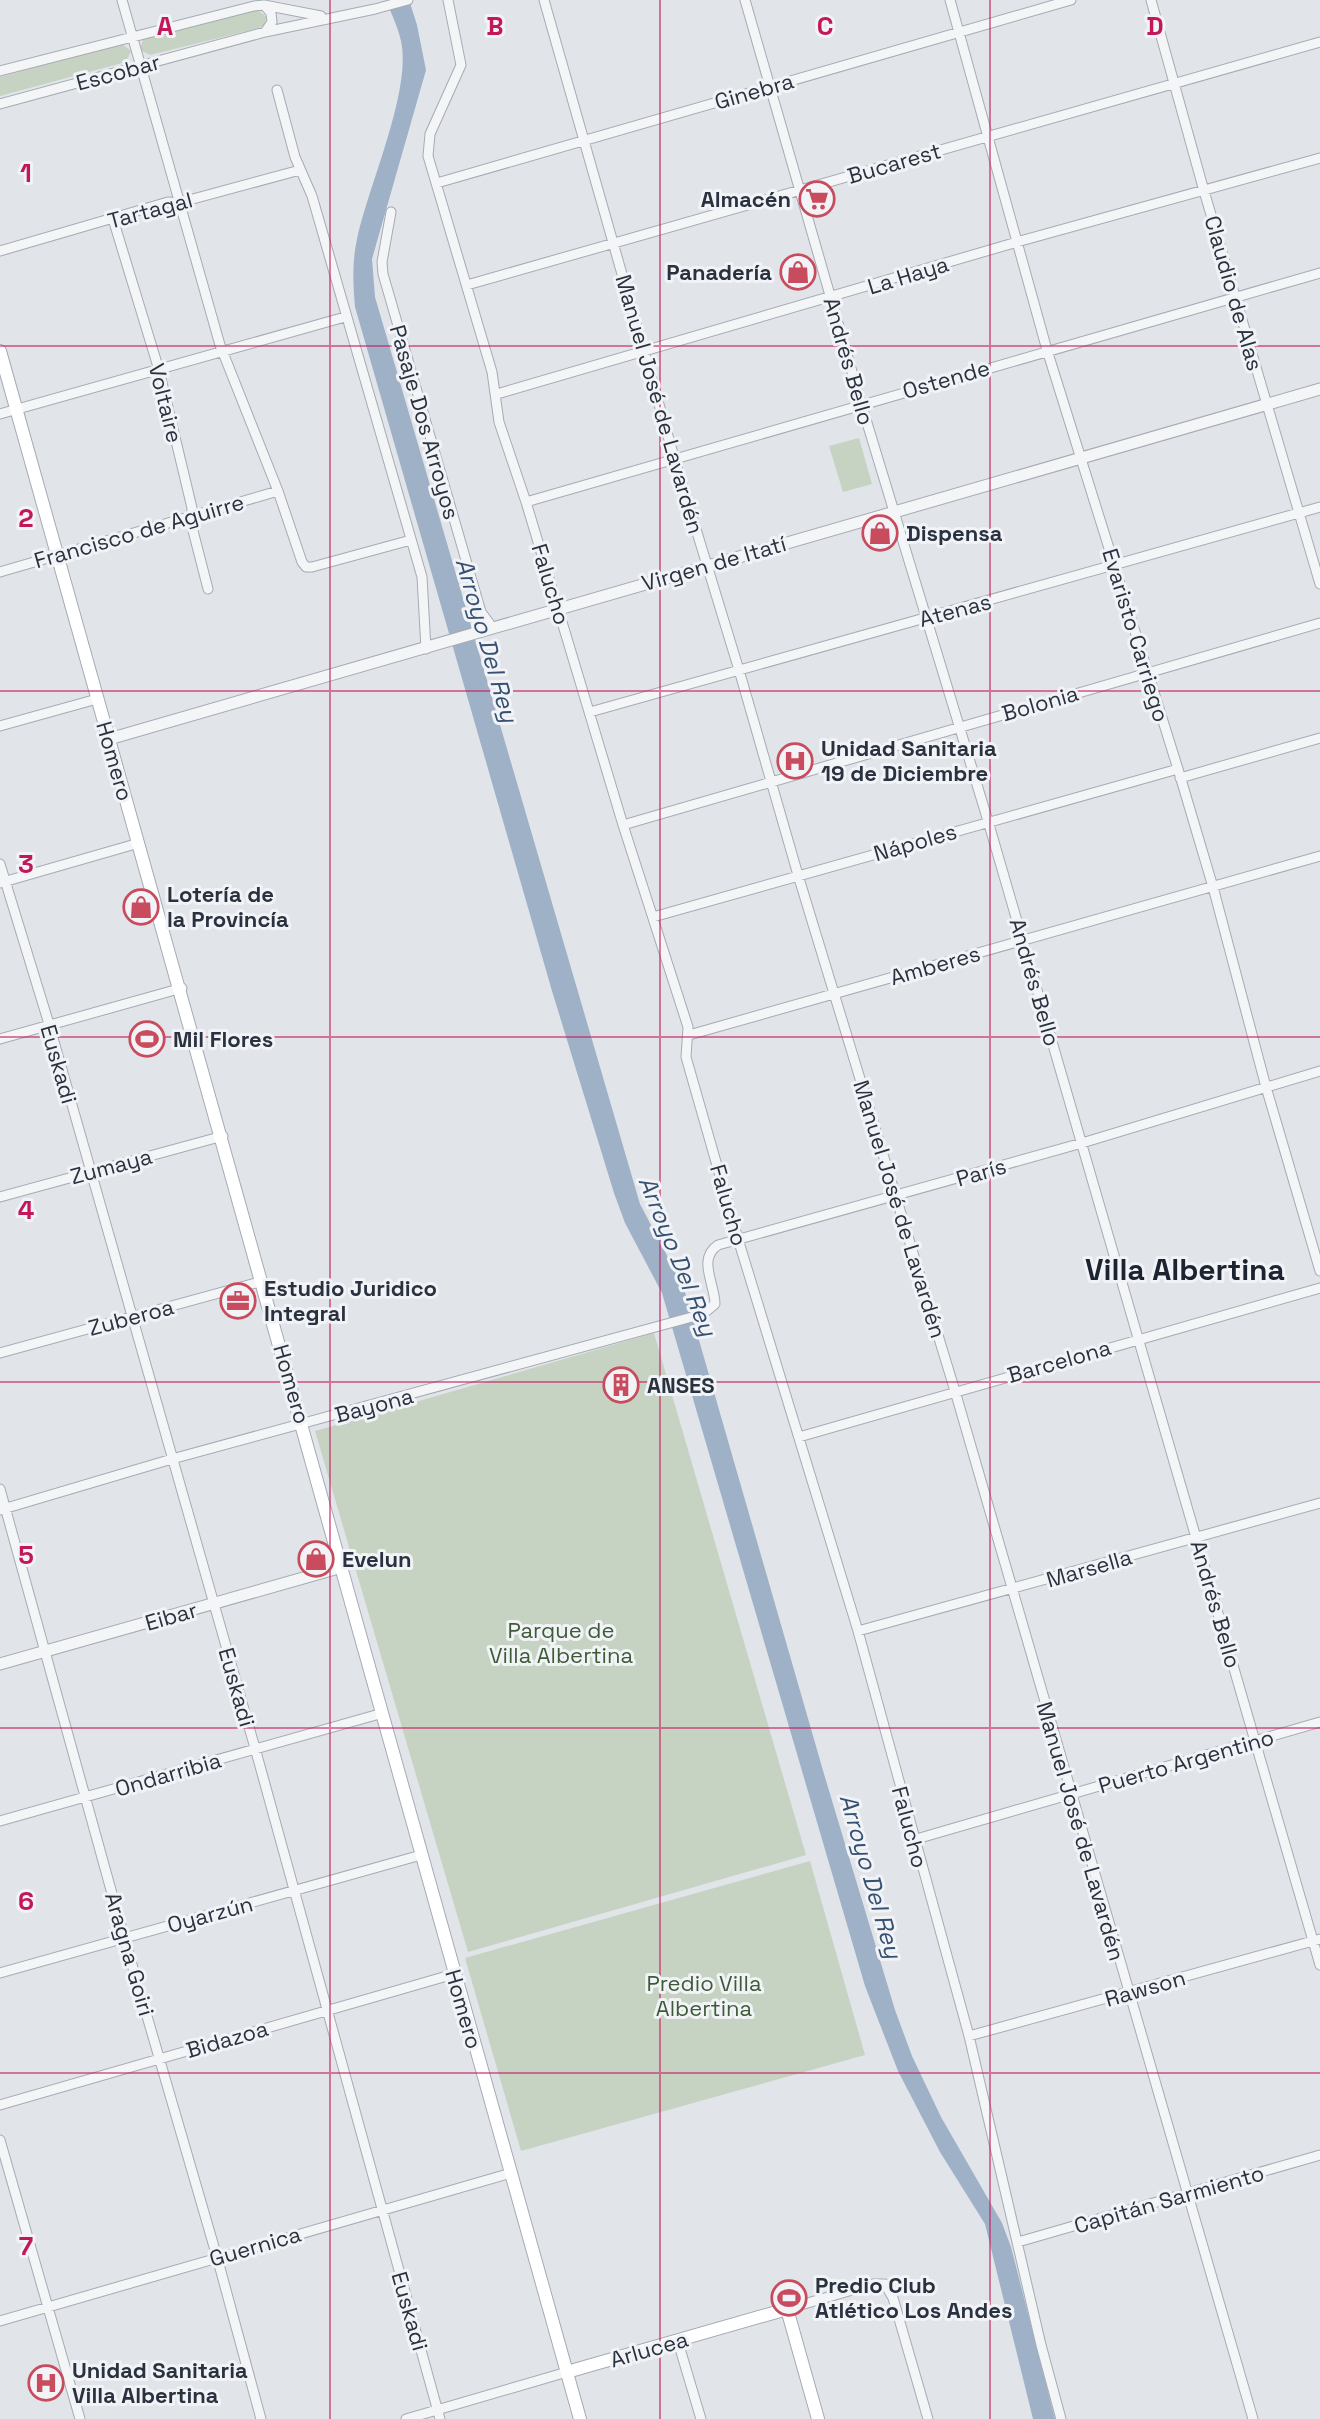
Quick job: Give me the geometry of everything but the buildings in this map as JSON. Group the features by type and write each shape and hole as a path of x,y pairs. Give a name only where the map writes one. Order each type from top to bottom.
{"main road":[{"name":"Homero","path":"0,351 182,988 580,2419"},
{"name":"Arlucea","path":"567,2372 787,2309"},
{"path":"787,2309 818,2419"}],"street":[{"path":"122,0 223,353 306,567 411,540"},
{"name":"Escobar","path":"0,71 278,0"},
{"name":"Escobar","path":"0,104 265,32 408,0"},
{"name":"Falucho","path":"448,0 461,65 427,146 497,394 499,422 689,1035 686,1057 738,1239 858,1631 969,2036 1061,2419"},
{"name":"Manuel José de Lavardén","path":"544,0 674,457 955,1391 1253,2419"},
{"name":"Andrés Bello","path":"745,0 861,403 988,821 1255,1741 1316,1940 1320,1965"},
{"name":"Evaristo Carriego","path":"950,0 1047,350 1213,887 1266,1087 1320,1271"},
{"name":"Ginebra","path":"437,183 1071,0"},
{"name":"Claudio de Alas","path":"1151,0 1320,584"},
{"path":"264,5 271,13 272,22 265,32"},
{"name":"Escobar","path":"264,5 329,18"},
{"name":"Bucarest","path":"467,285 1320,42"},
{"path":"277,90 300,170 312,196 411,540 423,586 432,647"},
{"name":"La Haya","path":"497,394 1017,242 1320,158"},
{"name":"Tartagal","path":"0,251 168,202 178,203 300,170"},
{"name":"Pasaje Dos Arroyos","path":"391,212 382,262 383,274 487,628"},
{"name":"Voltaire","path":"113,219 159,370 208,589"},
{"name":"Ostende","path":"526,502 1320,273"},
{"path":"0,414 345,317"},
{"name":"Virgen de Itatí","path":"109,739 432,647 557,607 1320,389"},
{"name":"Francisco de Aguirre","path":"0,572 278,491"},
{"name":"Atenas","path":"590,712 1320,507"},
{"name":"Bolonia","path":"623,825 1320,623"},
{"path":"0,726 97,699"},
{"name":"Nápoles","path":"653,917 988,821 1320,738"},
{"path":"2,882 139,843"},
{"name":"Amberes","path":"689,1035 1320,856"},
{"name":"Euskadi","path":"0,864 2,882 49,1024 255,1748 439,2414"},
{"path":"0,1039 182,988"},
{"name":"París","path":"703,1314 715,1304 707,1262 708,1255 718,1245 1082,1143 1320,1071"},
{"name":"Zumaya","path":"0,1197 223,1136"},
{"name":"Zuberoa","path":"0,1353 263,1281"},
{"name":"Barcelona","path":"799,1437 1320,1288"},
{"name":"Bayona","path":"3,1509 172,1459 703,1314"},
{"name":"Aragna Goiri","path":"0,1489 3,1509 261,2419"},
{"name":"Marsella","path":"858,1631 1320,1503"},
{"name":"Eibar","path":"0,1664 342,1567"},
{"name":"Ondarribia","path":"0,1821 383,1713"},
{"name":"Puerto Argentino","path":"913,1840 1320,1722"},
{"name":"Oyarzún","path":"0,1973 421,1855"},
{"name":"Rawson","path":"969,2036 1316,1940"},
{"name":"Bidazoa","path":"0,2105 454,1974"},
{"path":"0,2140 80,2419"},
{"name":"Capitán Sarmiento","path":"1018,2242 1320,2155"},
{"name":"Guernica","path":"0,2321 511,2173"},
{"name":"Arlucea","path":"787,2309 879,2282 890,2290 928,2419"},
{"path":"678,2342 701,2419"},
{"name":"Arlucea","path":"406,2419 439,2414 567,2372"}],"green space":[{"path":"258,10 267,17 259,28 150,55 140,50 143,39"},
{"path":"122,44 131,51 126,62 0,96 0,77"},
{"path":"859,438 872,484 843,492 829,446"},
{"name":"Parque de Villa Albertina","path":"654,1333 806,1855 468,1952 315,1431"},
{"name":"Predio Villa Albertina","path":"810,1861 865,2055 521,2151 465,1958"}],"water":[{"path":"386,0 409,0 426,70 372,259 375,297 640,1204 683,1286 895,2010 912,2056 941,2117 1002,2223 1011,2247 1055,2419 1033,2419 985,2224 940,2152 898,2071 865,1986 662,1293 625,1223 614,1193 552,991 355,307 353,273 357,239 395,112 403,62 401,41"}],"place":[{"name":"Almacén","path":"817,199"},
{"name":"Panadería","path":"798,272"},
{"name":"Dispensa","path":"880,533"},
{"name":"Unidad Sanitaria 19 de Diciembre","path":"795,761"},
{"name":"Lotería de la Provincía","path":"141,907"},
{"name":"Mil Flores","path":"147,1039"},
{"name":"Estudio Juridico Integral","path":"238,1301"},
{"name":"ANSES","path":"621,1385"},
{"name":"Evelun","path":"316,1559"},
{"name":"Predio Club Atlético Los Andes","path":"789,2298"},
{"name":"Unidad Sanitaria Villa Albertina","path":"46,2383"}],"district":[{"name":"Villa Albertina","path":"1185,1269"}],"water label":[{"name":"Arroyo Del Rey","path":"487,640"},
{"name":"Arroyo Del Rey","path":"678,1256"},
{"name":"Arroyo Del Rey","path":"871,1876"}]}
